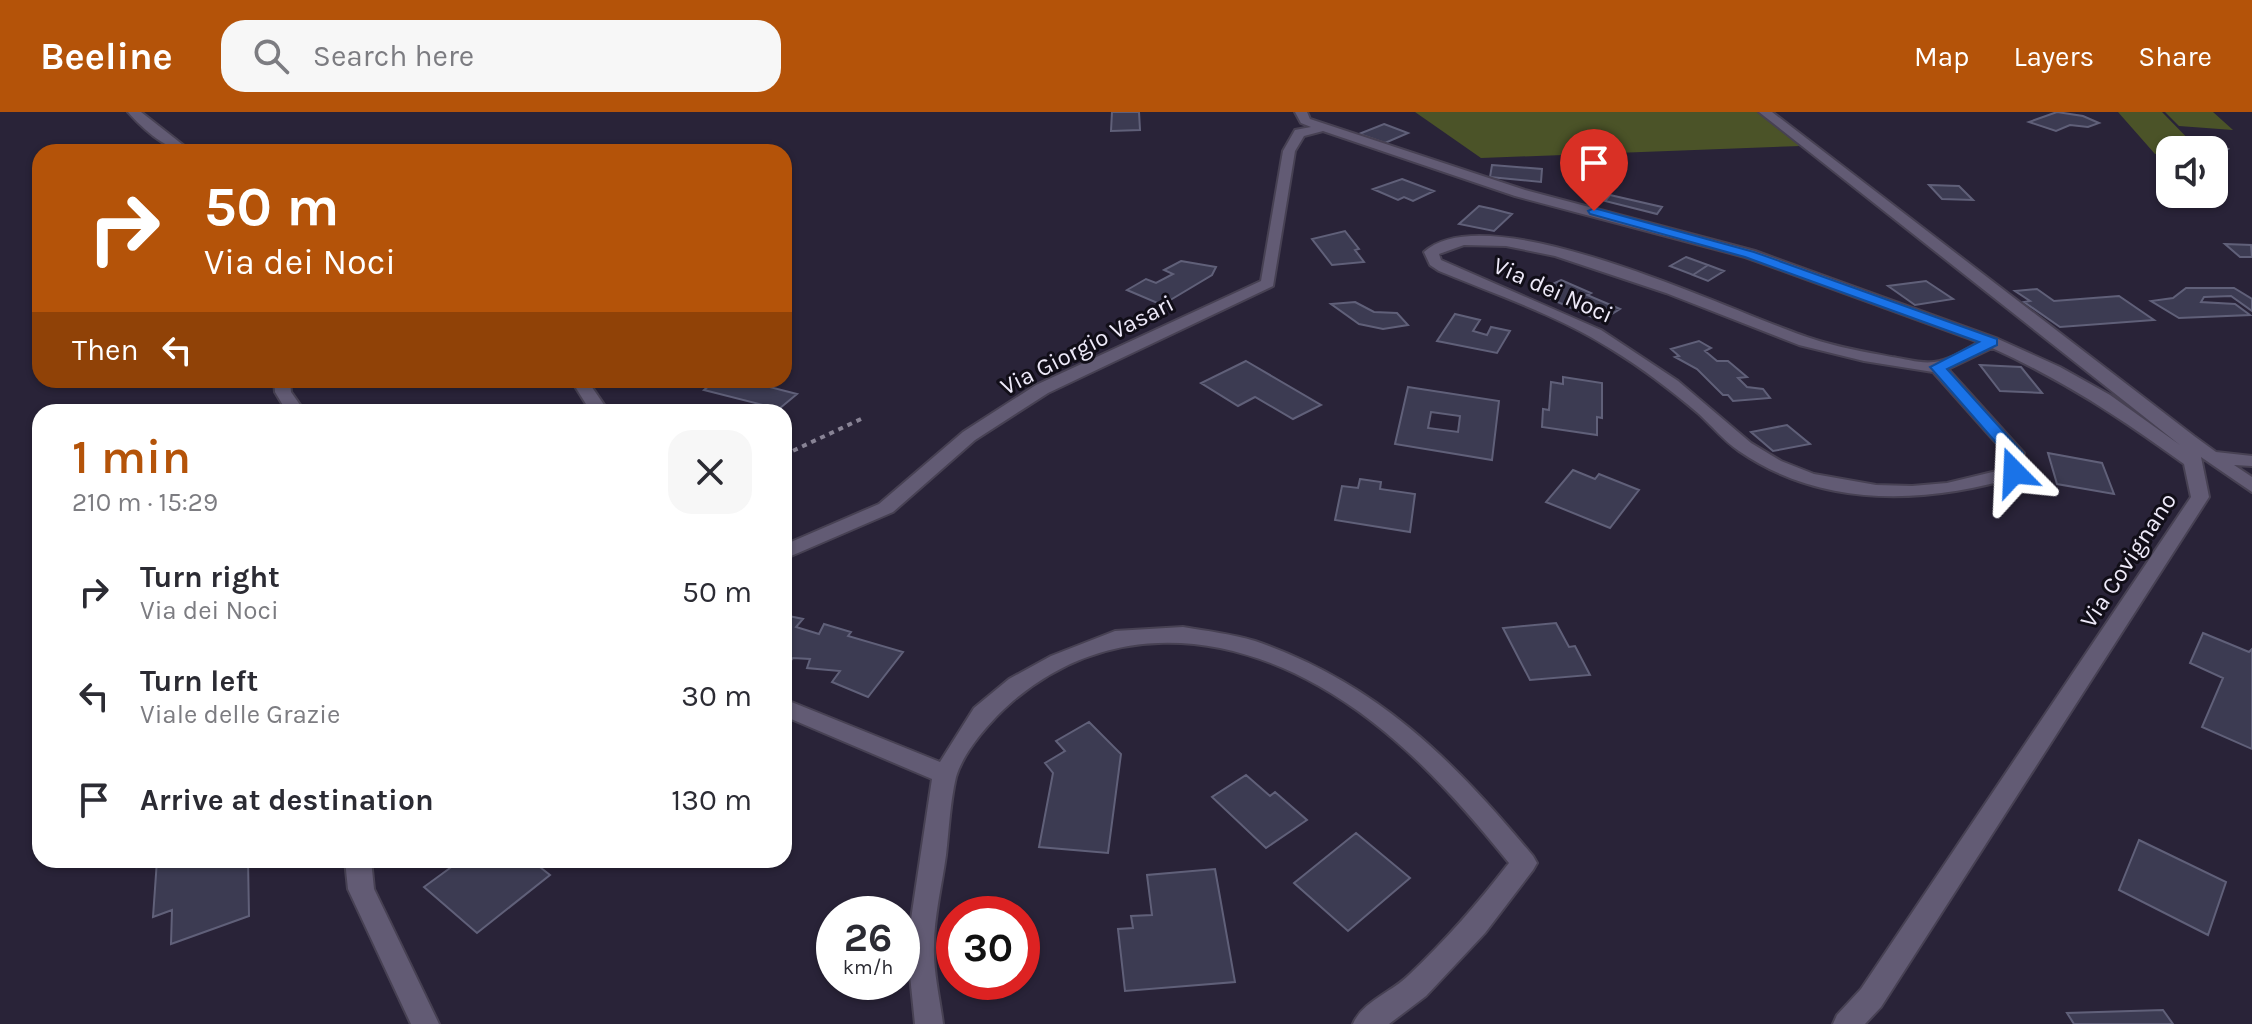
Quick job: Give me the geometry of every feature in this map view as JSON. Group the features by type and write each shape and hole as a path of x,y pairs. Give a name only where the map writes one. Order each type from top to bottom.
{"street":[{"path":"134,112 174,144"},
{"path":"1301,112 1305,121 1320,120 1520,193 1750,254 1992,342 2054,370 2252,486"},
{"name":"Via Covignano","path":"1765,112 2188,440 2203,460 2200,497 1871,998 1847,1024"},
{"name":"Via Giorgio Vasari","path":"792,549 886,508 969,436 1042,389 1268,283 1289,151 1299,133 1320,120"},
{"name":"Via dei Noci","path":"1477,238 1506,242 1634,276 1803,341 1864,358 1937,367 2015,453 2014,472 1976,485 1908,490 1842,489 1781,469 1745,446 1664,377 1614,343 1550,311 1444,268 1435,262 1431,252 1452,241 1477,238"},
{"path":"1937,367 1992,342"},
{"path":"2203,460 2252,461"},
{"path":"929,1024 920,946 945,774 982,714 1017,685 1059,661 1115,638 1183,634 1249,647 1326,680 1392,723 1478,807 1524,863 1476,925 1416,987 1367,1024"},
{"path":"792,710 945,774"},
{"path":"359,868 361,889 425,1024"}],"path":[{"path":"792,451 861,419"}],"green space":[{"path":"1415,112 1758,112 1801,146 1481,158"},
{"path":"2118,112 2162,112 2185,136 2156,136 2155,154"},
{"path":"2165,112 2213,112 2233,130 2179,126"}],"building":[{"path":"1112,112 1139,112 1140,130 1111,131"},
{"path":"2057,112 2083,116 2099,123 2088,127 2070,125 2056,131 2029,122"},
{"path":"1384,124 1408,133 1385,143 1359,134"},
{"path":"1492,165 1542,169 1541,182 1490,177"},
{"path":"1402,179 1434,191 1413,201 1404,197 1398,200 1373,189"},
{"path":"1929,185 1959,186 1973,200 1942,199"},
{"path":"1610,195 1662,207 1657,214 1605,201"},
{"path":"1479,206 1512,214 1494,231 1459,224"},
{"path":"1345,231 1359,249 1355,250 1364,262 1332,265 1312,239"},
{"path":"2225,244 2251,245 2252,257 2240,257"},
{"path":"1686,257 1708,265 1693,275 1670,266"},
{"path":"1181,261 1216,267 1212,275 1162,305 1127,290 1146,279 1156,283 1173,274 1164,270"},
{"path":"1708,265 1724,271 1708,281 1693,275"},
{"path":"1561,280 1620,309 1604,319 1596,319 1544,296 1552,292 1544,288"},
{"path":"1926,281 1953,299 1915,305 1888,286"},
{"path":"2186,288 2234,288 2252,299 2252,311 2231,296 2204,297 2201,302 2235,304 2250,315 2179,318 2151,301 2173,298"},
{"path":"2037,289 2054,301 2119,296 2154,320 2060,327 2024,302 2030,301 2015,291"},
{"path":"1355,302 1374,312 1397,313 1408,325 1383,329 1359,324 1331,304"},
{"path":"1455,314 1480,320 1473,331 1487,335 1491,327 1510,331 1497,353 1437,341"},
{"path":"1699,341 1711,348 1705,351 1717,361 1728,361 1747,377 1738,378 1747,387 1763,389 1770,398 1733,401 1697,369 1675,357 1679,356 1671,349"},
{"path":"1246,361 1321,405 1293,419 1255,397 1238,406 1201,383"},
{"path":"1980,365 2021,367 2042,393 2000,391"},
{"path":"1563,377 1602,383 1602,418 1597,417 1597,435 1542,427 1543,409 1549,410 1551,382 1563,384"},
{"path":"1408,387 1499,401 1492,460 1395,444","holes":["1431,412 1460,416 1458,432 1428,428"]},
{"path":"773,388 797,394 785,404 759,404 704,390"},
{"path":"1787,425 1810,444 1773,451 1751,432"},
{"path":"2048,453 2102,463 2114,494 2057,484"},
{"path":"1573,470 1595,479 1599,474 1639,490 1610,528 1546,502"},
{"path":"1360,479 1381,482 1380,489 1415,494 1410,532 1335,520 1342,486 1358,488"},
{"path":"792,617 803,619 796,627 819,634 824,624 851,632 848,636 903,652 868,697 832,682 840,671 807,668 810,659 793,658"},
{"path":"1556,623 1569,647 1575,646 1590,675 1530,680 1503,628"},
{"path":"2203,633 2249,652 2252,649 2252,749 2202,727 2223,678 2190,663"},
{"path":"1089,722 1121,754 1108,853 1039,847 1053,773 1045,763 1065,751 1056,741"},
{"path":"1246,775 1270,796 1275,792 1307,820 1266,848 1212,797"},
{"path":"1356,833 1410,878 1348,931 1294,883"},
{"path":"2139,840 2226,882 2208,935 2119,890"},
{"path":"156,868 248,868 249,916 171,944 172,910 153,917"},
{"path":"450,868 541,868 550,875 477,933 424,887"},
{"path":"1215,869 1235,982 1125,991 1118,929 1133,928 1131,916 1152,915 1147,875"},
{"path":"2163,1010 2173,1024 2074,1024 2067,1013"}],"route":[{"path":"1594,211 1750,254 1992,342 1937,367 2015,453 2014,472"}]}
